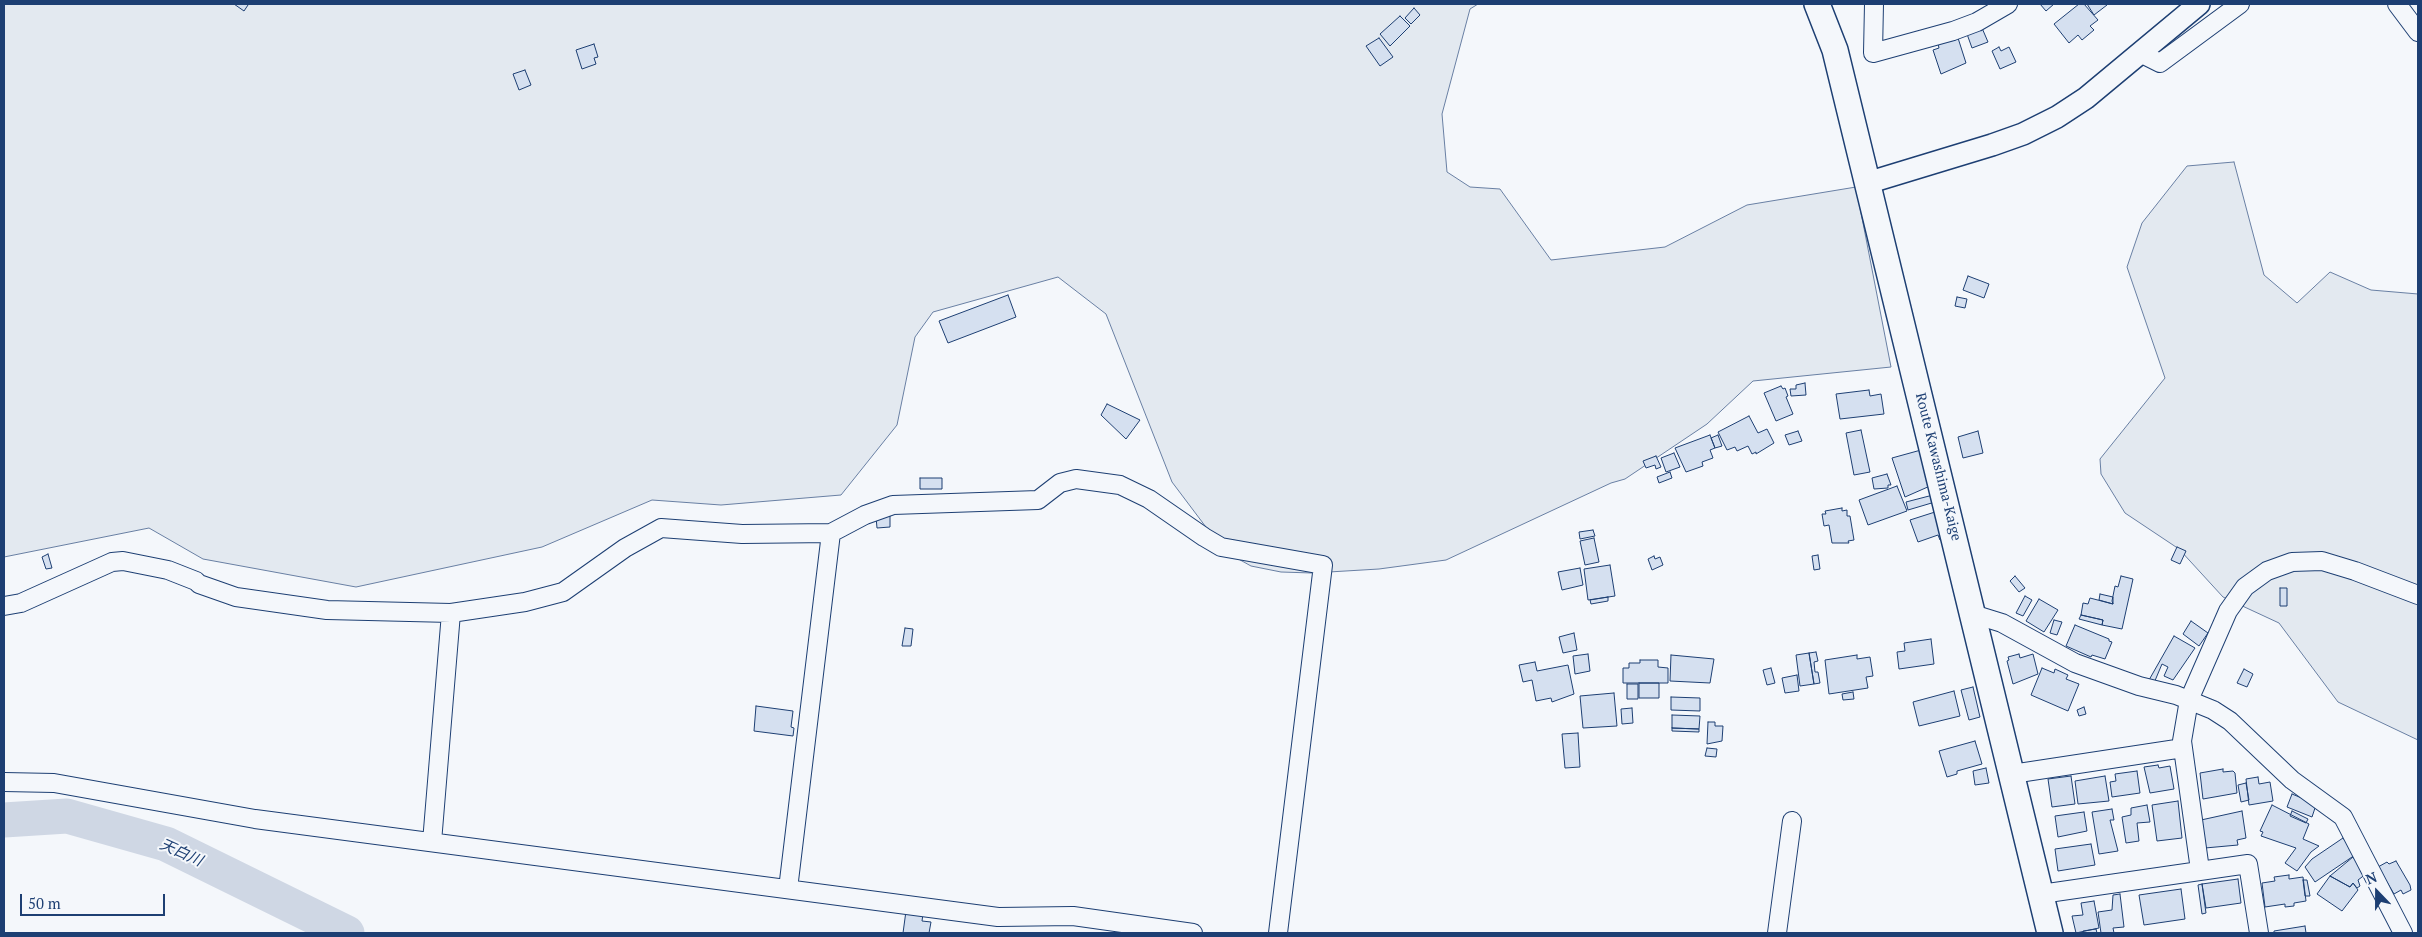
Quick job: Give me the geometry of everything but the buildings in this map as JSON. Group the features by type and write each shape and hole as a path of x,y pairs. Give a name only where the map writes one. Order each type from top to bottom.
{"main road":[{"name":"Route Kawashima-Kaige","path":"1817,4 1835,50 1974,614 2050,933"}],"street":[{"path":"1874,4 1873,53 1953,31 1977,22 2008,4"},
{"path":"1867,182 2023,134 2057,117 2086,98 2199,4"},
{"path":"2140,53 2160,62 2240,4"},
{"path":"2397,4 2418,32"},
{"path":"4,606 21,603 112,562 123,561 168,570 199,584 236,597 327,610 451,612 525,602 563,592 625,548 661,528 742,534 831,533 864,515 893,504 1038,500 1060,483 1085,480 1120,485 1136,492 1221,547 1324,565 1278,933"},
{"path":"788,888 831,533"},
{"path":"2200,870 2182,741 2190,700 2228,611 2246,587 2267,571 2292,562 2322,562 2355,571 2418,595"},
{"path":"432,842 451,612"},
{"path":"1974,614 2002,623 2076,663 2139,686 2190,700 2213,710 2230,721 2292,780 2343,817 2402,933"},
{"path":"2012,774 2183,748"},
{"path":"4,782 54,783 197,810 998,916 1073,916 1193,933"},
{"path":"1777,933 1792,821"},
{"path":"2041,894 2248,864 2258,933"}],"shaded area":[{"path":"4,4 1478,4 1470,9 1442,114 1447,172 1470,187 1500,189 1551,260 1665,247 1747,205 1856,187 1891,367 1753,381 1707,424 1625,479 1611,483 1446,560 1379,569 1312,573 1281,572 1251,566 1224,551 1172,482 1106,314 1058,277 933,312 915,337 897,425 841,495 721,505 652,500 542,547 356,587 203,559 149,528 4,557"},
{"path":"2234,162 2264,275 2297,303 2330,272 2371,290 2418,294 2418,740 2338,702 2279,623 2223,597 2179,549 2125,513 2101,474 2100,459 2165,378 2127,267 2142,223 2187,166"}],"waterway":[{"name":"天白川","path":"4,820 67,816 166,844 347,933"}]}
